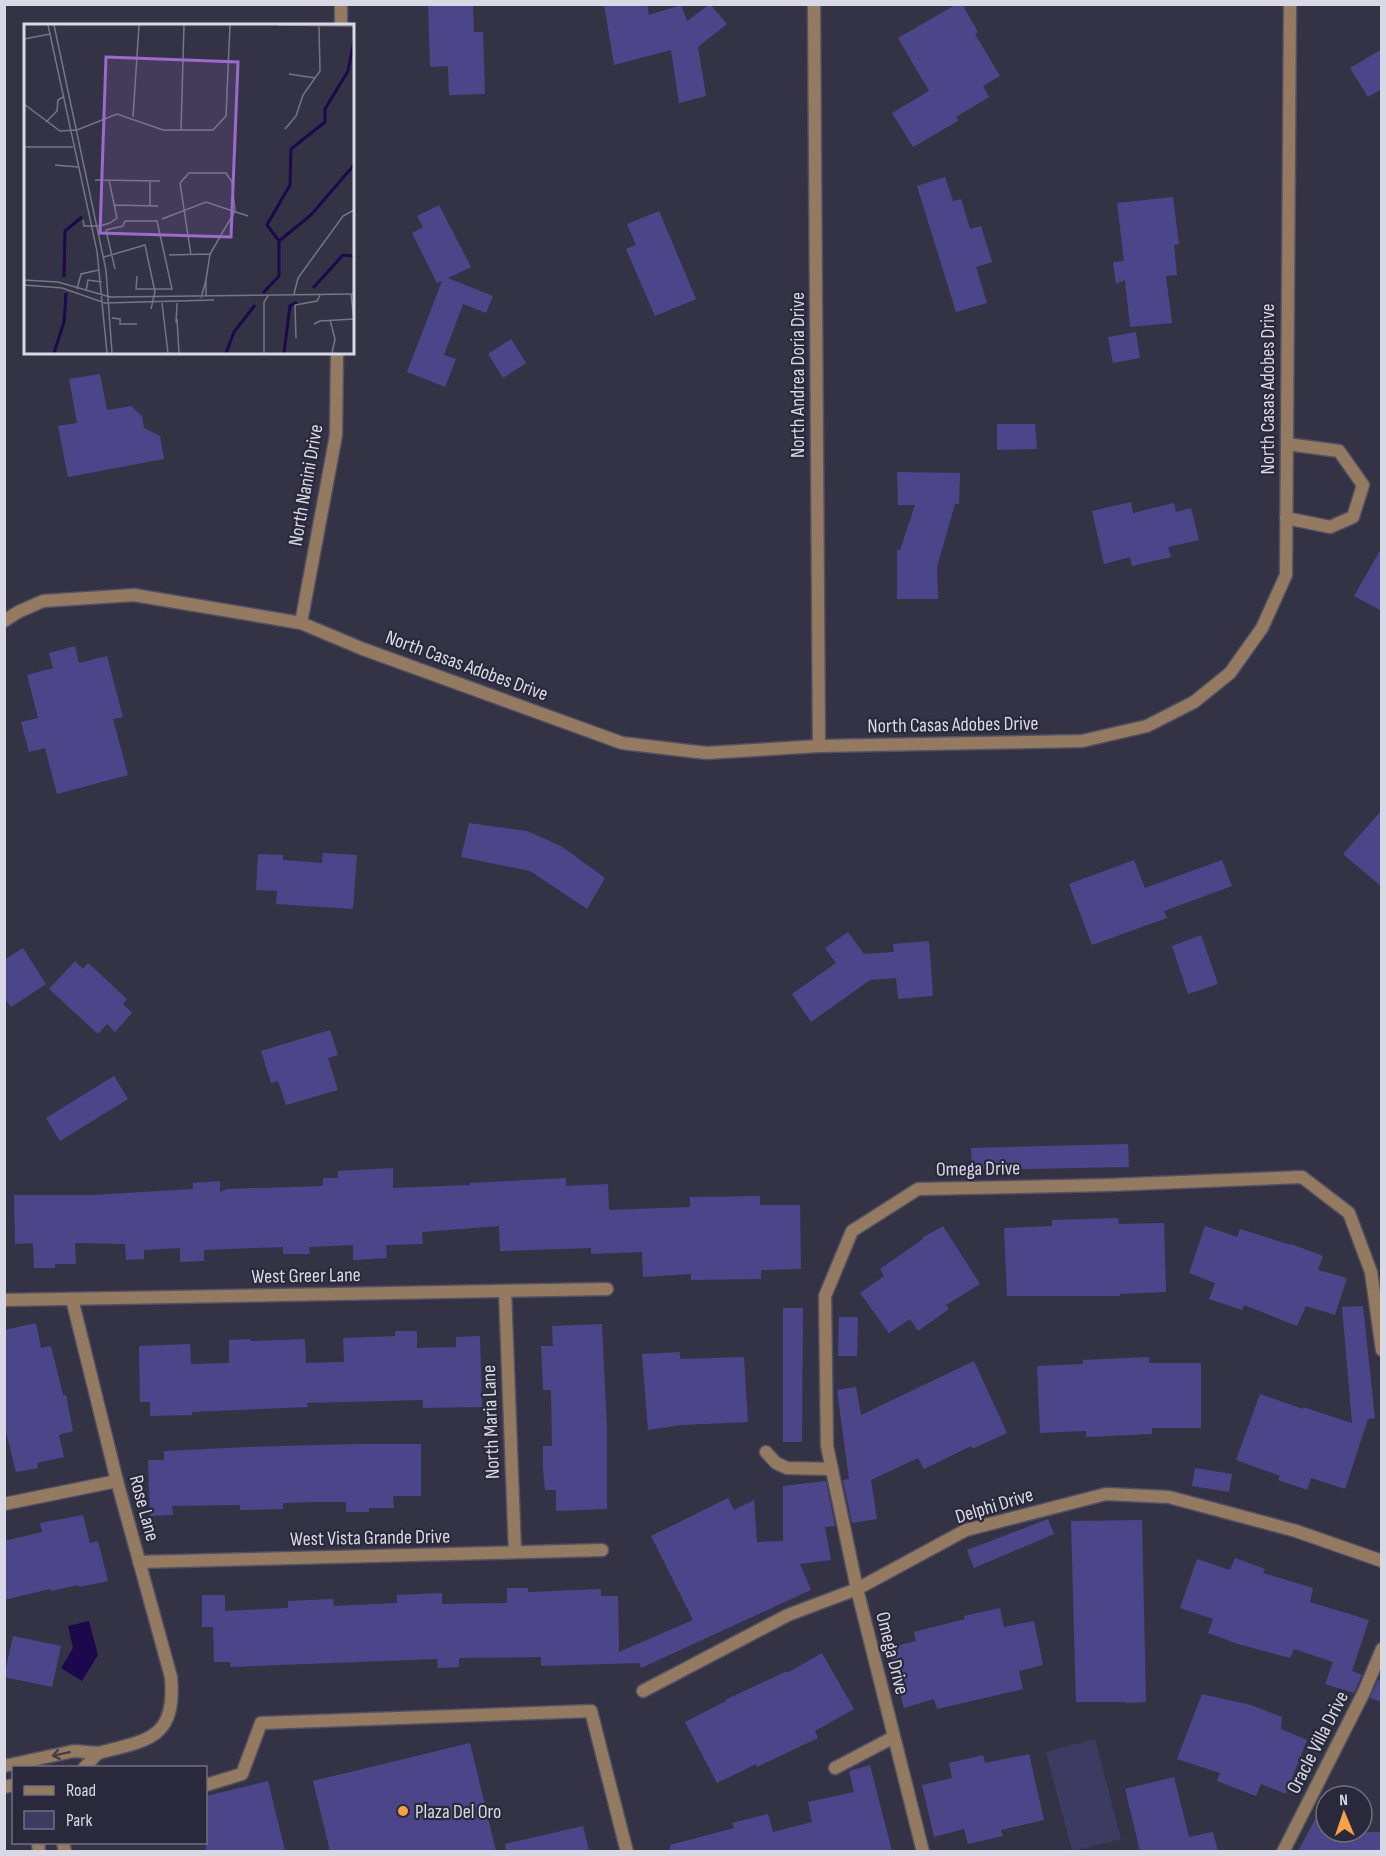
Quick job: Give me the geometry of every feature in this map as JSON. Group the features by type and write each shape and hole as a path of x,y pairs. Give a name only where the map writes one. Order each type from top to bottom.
{"street":[{"path":"341,4 341,24"},
{"name":"North Andrea Doria Drive","path":"814,4 819,746"},
{"name":"North Casas Adobes Drive","path":"4,621 43,601 134,596 301,623 363,649 622,743 706,753 819,746 1082,741 1148,726 1194,702 1230,673 1262,628 1286,575 1290,4"},
{"name":"North Nanini Drive","path":"301,623 336,435 337,354"},
{"path":"1286,518 1330,527 1353,517 1363,484 1339,451 1287,444"},
{"name":"Omega Drive","path":"923,1851 857,1589 827,1446 825,1296 852,1231 918,1189 1302,1178 1349,1213 1371,1272 1382,1350"},
{"name":"West Greer Lane","path":"4,1300 608,1289"},
{"name":"North Maria Lane","path":"505,1291 515,1552"},
{"name":"Rose Lane","path":"72,1299 117,1481 171,1677 173,1696 170,1713 157,1732 145,1741 98,1753"},
{"path":"766,1452 776,1463 787,1468 832,1469"},
{"path":"4,1504 117,1481"},
{"name":"Delphi Drive","path":"643,1691 788,1615 857,1589 966,1530 1106,1494 1169,1497 1296,1531 1382,1561"},
{"name":"West Vista Grande Drive","path":"139,1562 602,1550"},
{"name":"Oracle Villa Drive","path":"1283,1851 1364,1692 1382,1649"},
{"path":"207,1785 242,1774 261,1723 591,1711 627,1851"},
{"path":"835,1768 894,1737"},
{"path":"4,1766 74,1752 98,1753"},
{"path":"85,1766 98,1753"}],"green space":[{"path":"1095,1739 1121,1839 1072,1851 1046,1752"}],"shaded area":[{"path":"89,1621 98,1655 82,1681 61,1668 73,1648 68,1626"}],"building":[{"path":"428,4 473,4 474,32 483,32 485,94 449,95 448,66 430,67"},
{"path":"604,4 647,4 649,15 681,5 687,21 710,4 727,24 698,47 706,96 679,103 671,50 614,65"},
{"path":"957,4 962,4 978,32 975,34 1000,76 983,86 989,97 956,117 958,121 913,147 892,113 929,91 898,38"},
{"path":"1382,49 1382,89 1368,97 1350,68"},
{"path":"945,177 953,201 961,199 970,229 981,226 992,262 976,267 987,303 956,312 917,186"},
{"path":"1173,197 1179,244 1174,245 1177,275 1166,276 1172,323 1130,327 1125,280 1116,284 1113,262 1124,261 1117,203"},
{"path":"439,205 471,267 448,278 493,296 486,313 463,304 444,355 456,359 445,387 407,372 442,281 437,283 412,233 423,227 417,216"},
{"path":"659,211 696,299 655,316 626,249 636,245 627,224"},
{"path":"1136,332 1140,358 1113,363 1108,337"},
{"path":"511,339 526,363 503,378 488,354"},
{"path":"100,374 107,410 131,406 142,416 144,428 160,436 164,459 68,477 58,426 77,423 69,379"},
{"path":"997,424 1035,424 1037,449 997,450"},
{"path":"897,472 960,473 959,504 955,504 937,567 938,599 897,599 897,550 900,550 915,505 898,505"},
{"path":"1131,502 1133,513 1174,503 1176,512 1191,508 1199,540 1168,547 1171,557 1132,566 1130,557 1104,564 1092,511"},
{"path":"1382,547 1382,611 1354,596"},
{"path":"75,646 79,663 107,656 123,717 113,719 128,775 57,794 45,748 29,752 21,722 38,718 27,675 53,668 49,653"},
{"path":"1382,810 1382,887 1343,854"},
{"path":"469,823 527,831 561,846 605,878 587,909 530,871 461,857"},
{"path":"323,853 357,855 353,909 276,904 277,891 256,890 258,854 283,855 283,860 322,863"},
{"path":"1134,860 1145,888 1222,860 1232,886 1164,911 1167,918 1092,945 1069,884"},
{"path":"848,932 864,954 894,952 893,944 929,941 933,996 898,999 896,978 870,980 811,1022 792,994 836,963 825,948"},
{"path":"1201,935 1218,984 1188,994 1172,946"},
{"path":"23,948 46,984 11,1007 4,997 4,960"},
{"path":"75,961 83,969 88,963 127,999 123,1004 132,1013 115,1032 107,1024 98,1034 49,989"},
{"path":"330,1030 338,1055 328,1058 338,1090 286,1105 278,1081 271,1083 261,1051"},
{"path":"114,1076 128,1099 60,1141 46,1118"},
{"path":"1128,1144 1129,1167 972,1170 971,1148"},
{"path":"393,1168 393,1188 566,1178 566,1186 608,1184 609,1210 690,1207 690,1197 760,1196 760,1205 800,1205 801,1269 761,1270 761,1279 691,1280 691,1274 643,1277 642,1252 591,1254 591,1248 500,1251 499,1226 422,1232 423,1244 386,1245 387,1258 353,1260 353,1245 309,1247 310,1254 283,1254 283,1247 204,1250 204,1261 180,1262 180,1248 144,1250 144,1259 126,1260 125,1244 75,1243 76,1264 55,1264 55,1268 34,1268 33,1243 15,1244 14,1195 92,1195 193,1189 193,1183 220,1181 220,1192 227,1189 323,1186 323,1178 338,1178 338,1171"},
{"path":"1118,1218 1119,1224 1164,1223 1166,1292 1120,1294 1120,1296 1007,1296 1004,1228 1052,1226 1052,1220"},
{"path":"943,1226 980,1284 946,1305 949,1309 918,1331 910,1319 889,1333 860,1293 884,1276 880,1269 922,1238"},
{"path":"1205,1226 1237,1237 1240,1229 1323,1256 1318,1270 1347,1278 1335,1315 1306,1306 1297,1326 1244,1305 1242,1310 1209,1299 1215,1283 1189,1273"},
{"path":"1363,1306 1375,1418 1368,1419 1345,1489 1311,1478 1307,1490 1278,1480 1280,1476 1236,1460 1260,1394 1352,1423 1342,1307"},
{"path":"783,1308 803,1308 802,1442 783,1442"},
{"path":"839,1317 858,1317 857,1356 838,1356"},
{"path":"36,1323 41,1348 51,1346 63,1395 66,1395 73,1431 59,1435 64,1457 37,1463 38,1468 16,1472 4,1424 4,1330"},
{"path":"602,1324 607,1431 607,1509 556,1511 556,1490 545,1490 543,1469 543,1446 552,1446 551,1390 543,1390 541,1346 553,1346 552,1326"},
{"path":"395,1331 417,1331 417,1348 456,1347 456,1337 480,1336 482,1407 423,1408 423,1400 307,1403 308,1407 150,1416 150,1402 140,1402 139,1346 190,1344 191,1364 229,1363 229,1340 305,1339 306,1363 344,1362 343,1338 395,1336"},
{"path":"680,1352 680,1359 744,1357 748,1422 682,1425 648,1430 642,1354"},
{"path":"1149,1357 1149,1363 1201,1363 1201,1428 1152,1428 1152,1434 1086,1437 1086,1431 1040,1433 1037,1366 1083,1364 1083,1360"},
{"path":"974,1361 1007,1433 972,1449 971,1446 924,1469 918,1458 871,1480 877,1519 852,1523 843,1480 849,1479 837,1390 856,1387 861,1415"},
{"path":"421,1444 421,1496 393,1496 394,1508 369,1508 369,1512 346,1512 346,1502 315,1502 283,1503 283,1509 240,1510 240,1505 172,1506 173,1515 150,1516 148,1460 164,1460 164,1451"},
{"path":"1195,1468 1232,1474 1229,1492 1192,1486"},
{"path":"826,1481 835,1526 825,1527 831,1560 800,1564 811,1590 641,1668 639,1663 541,1666 541,1657 459,1658 459,1667 438,1668 437,1659 230,1667 230,1662 214,1662 213,1627 202,1627 202,1595 225,1595 225,1611 288,1608 288,1601 333,1599 334,1606 397,1603 397,1595 442,1593 442,1604 507,1603 507,1588 528,1588 528,1592 601,1589 601,1596 618,1596 619,1652 693,1620 651,1536 728,1498 734,1510 754,1500 757,1542 783,1541 783,1486"},
{"path":"83,1515 90,1543 98,1541 108,1581 51,1591 50,1589 4,1600 4,1541 42,1532 40,1523"},
{"path":"1048,1519 1054,1534 974,1568 967,1550"},
{"path":"1142,1520 1146,1702 1076,1702 1071,1521"},
{"path":"1235,1558 1265,1569 1263,1573 1313,1588 1310,1602 1369,1620 1352,1671 1362,1675 1354,1693 1325,1684 1333,1662 1294,1649 1290,1658 1238,1644 1208,1633 1213,1619 1180,1608 1197,1559 1230,1570"},
{"path":"1000,1608 1004,1627 1034,1621 1043,1665 1019,1671 1023,1689 937,1709 934,1699 904,1708 888,1648 916,1641 914,1632 965,1619 964,1616"},
{"path":"13,1636 61,1646 52,1687 4,1677"},
{"path":"822,1653 854,1709 815,1731 818,1738 717,1783 685,1722 725,1700 787,1671 787,1673"},
{"path":"1378,1680 1382,1682 1382,1702 1370,1698"},
{"path":"1202,1694 1251,1705 1282,1717 1281,1729 1307,1740 1286,1794 1261,1784 1256,1796 1217,1781 1220,1773 1177,1759"},
{"name":"Plaza Del Oro","path":"470,1743 496,1851 330,1851 313,1781"},
{"path":"1029,1754 1044,1820 1001,1830 1003,1836 968,1844 964,1829 934,1837 922,1785 952,1778 949,1763 983,1755 985,1763"},
{"path":"870,1765 892,1851 670,1851 670,1845 734,1828 732,1823 768,1814 773,1832 812,1822 808,1802 854,1792 849,1771"},
{"path":"1174,1777 1189,1837 1213,1832 1218,1851 1140,1851 1125,1789"},
{"path":"268,1781 285,1851 206,1851 207,1796"},
{"path":"1314,1821 1314,1844 1374,1844 1374,1832 1382,1832 1382,1851 1298,1851"},
{"path":"583,1826 589,1851 506,1851 505,1844"}],"place":[{"name":"Plaza Del Oro","path":"403,1811"}]}
